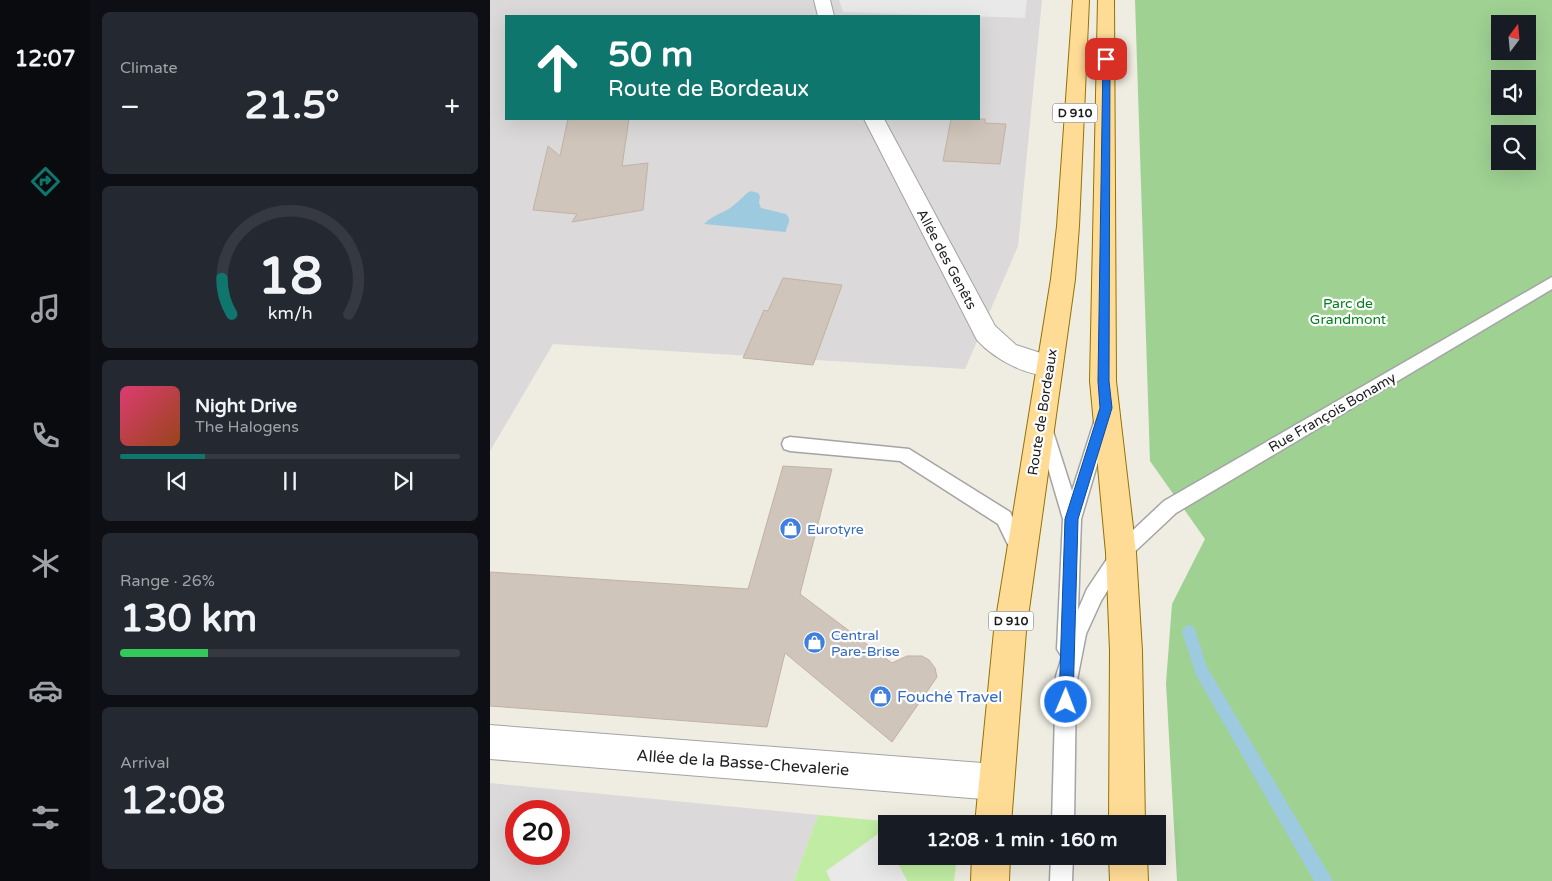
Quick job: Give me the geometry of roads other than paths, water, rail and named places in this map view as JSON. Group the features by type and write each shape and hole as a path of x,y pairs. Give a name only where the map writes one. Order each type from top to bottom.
{"main road":[{"name":"Route de Bordeaux","path":"993,815 1010,631 1020,553 1063,279 1068,226 1081,0"},
{"name":"D 910","path":"1106,0 1103,381 1121,553 1126,651 1127,815"},
{"path":"990,881 991,865"},
{"path":"1128,865 1128,881"}],"street":[{"path":"822,0 826,15"},
{"name":"Allée des Genêts","path":"875,120 986,333 996,345 1012,356 1050,366"},
{"name":"Allée de la Basse-Chevalerie","path":"490,742 995,782"}],"lane":[{"name":"Rue François Bonamy","path":"1066,686 1077,634 1094,595 1121,553 1170,507 1552,282"},
{"path":"1063,815 1072,519 1106,408"},
{"path":"1041,419 1072,519"},
{"path":"790,444 903,454 1004,518 1020,553"},
{"path":"1061,881 1062,865"}],"water":[{"path":"751,191 758,193 760,196 759,203 761,208 788,216 789,221 786,232 704,224 732,207"}],"waterway":[{"path":"1189,632 1201,670 1324,881"}],"place":[{"name":"Eurotyre","path":"791,529"},
{"name":"Central Pare-Brise","path":"815,643"},
{"name":"Fouché Travel","path":"881,696"}],"park label":[{"name":"Parc de Grandmont","path":"1348,312"}]}
